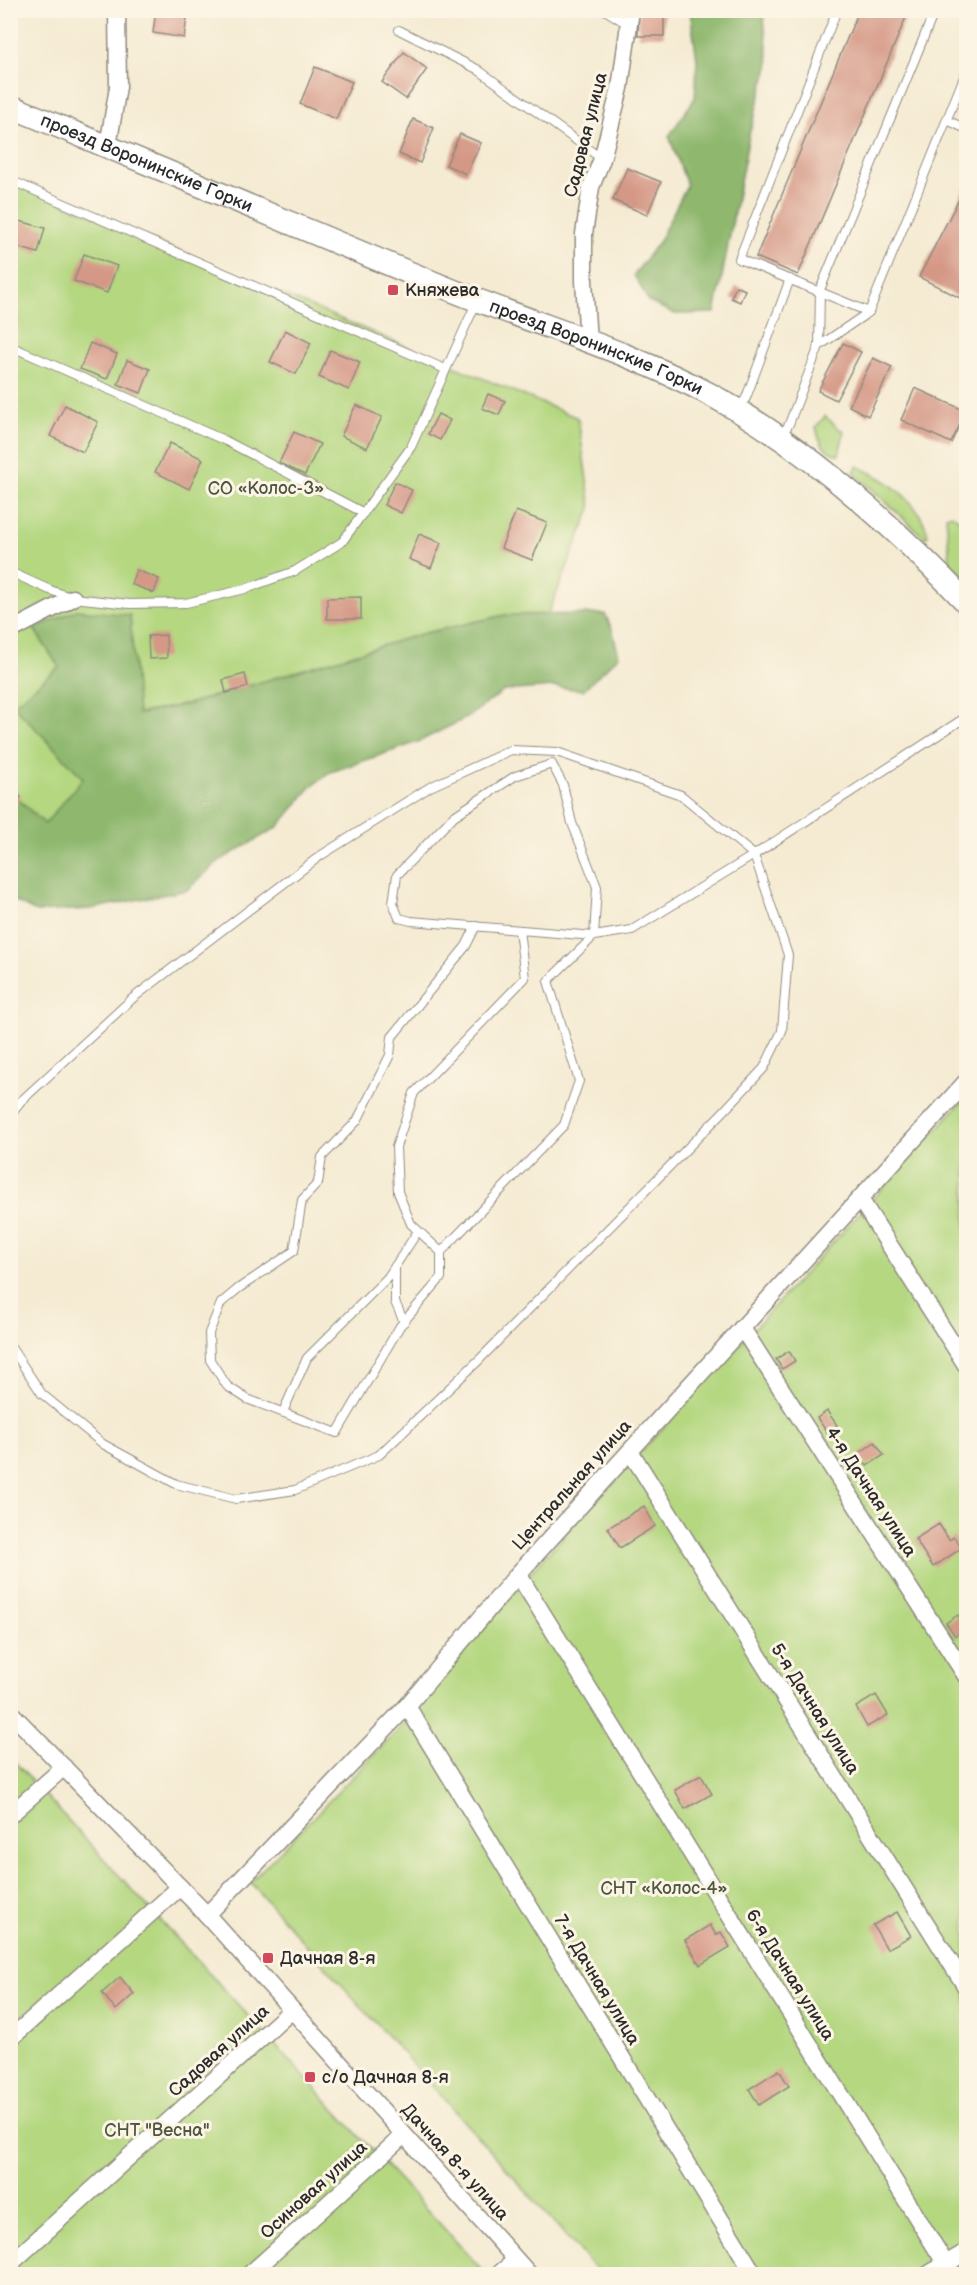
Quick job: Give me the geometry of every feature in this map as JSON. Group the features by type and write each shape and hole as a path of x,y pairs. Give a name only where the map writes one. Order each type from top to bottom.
{"street":[{"path":"108,146 118,87 117,10"},
{"name":"Садовая улица","path":"588,341 584,234 591,187 602,159 620,88 630,18"},
{"name":"проезд Воронинские Горки","path":"10,106 477,301 588,341 711,395 780,437 847,490 939,573 966,602"},
{"path":"10,631 73,598"},
{"name":"Центральная улица","path":"207,1915 407,1706 518,1574 966,1082"},
{"path":"860,1199 966,1365"},
{"name":"4-я Дачная улица","path":"742,1328 966,1676"},
{"name":"5-я Дачная улица","path":"630,1451 966,1987"},
{"name":"6-я Дачная улица","path":"518,1574 949,2269"},
{"name":"7-я Дачная улица","path":"407,1706 754,2274"},
{"name":"Дачная 8-я улица","path":"10,1712 207,1915 529,2274"},
{"path":"10,1815 64,1767"},
{"path":"10,2040 180,1887"},
{"name":"Садовая улица","path":"10,2264 292,2010"},
{"name":"Осиновая улица","path":"250,2274 404,2135"},
{"path":"929,2274 949,2269 966,2252"},
{"path":"499,2274 516,2260"}],"lane":[{"path":"605,10 630,18"},
{"path":"837,10 739,259 820,290 869,312"},
{"path":"780,437 789,424 819,346 820,290 935,10"},
{"path":"399,30 477,69 602,159"},
{"path":"819,346 869,312 966,72"},
{"path":"947,120 966,129"},
{"path":"10,180 445,369"},
{"path":"737,411 746,398 790,279"},
{"path":"10,572 73,598 130,604 186,603 245,589 295,571 342,542 411,447 477,301"},
{"path":"10,346 226,441 364,513"},
{"path":"557,752 552,764 515,776 454,816 397,875 393,903 399,918 411,921 594,936 632,930 754,855 966,717"},
{"path":"10,1116 20,1102 133,998 320,856 430,787 511,750 557,752 681,795 754,855 788,955 782,1031 764,1068 486,1352 379,1455 295,1490 236,1499 176,1484 104,1444 42,1394 10,1346"},
{"path":"476,926 466,946 392,1036 390,1054 357,1121 322,1157 318,1183 302,1200 294,1251 239,1288 221,1304 209,1334 210,1360 227,1386 248,1399 338,1433 404,1322 441,1278 441,1252 564,1125 579,1081 548,981 594,936 597,887 572,823 564,785 552,764"},
{"path":"441,1252 411,1224 398,1192 396,1147 414,1093 525,978 519,930"},
{"path":"283,1412 307,1358 388,1277 418,1231"},
{"path":"395,1266 395,1302 404,1322"}],"green space":[{"path":"690,11 763,11 769,63 749,135 715,313 675,314 649,302 634,275 659,241 687,185 669,136 695,98 697,60"},
{"name":"СО «Колос-3»","path":"10,181 578,418 591,508 548,614 505,615 421,634 188,704 137,714 130,615 59,667 83,778 45,825 11,792"},
{"path":"825,416 844,431 839,455 826,449 819,437 816,427"},
{"path":"857,466 880,478 902,494 918,513 928,536 925,538 854,473"},
{"path":"952,514 966,526 966,578 950,562 946,516"},
{"path":"76,610 130,615 138,714 188,704 421,634 505,615 605,614 612,629 619,656 583,690 553,687 504,691 466,718 418,742 328,773 310,788 278,827 219,861 187,890 90,909 36,912 11,899 10,792 45,824 83,778 13,705 59,667 34,629"},
{"name":"СНТ «Колос-4»","path":"966,1097 966,2274 600,2274 250,1882 405,1723 530,1573"},
{"name":"СНТ \"Весна\"","path":"11,1758 486,2274 11,2274"}],"building":[{"path":"156,10 188,10 184,38 153,33"},
{"path":"859,10 909,10 798,275 756,257"},
{"path":"639,11 664,11 664,36 638,36"},
{"path":"404,52 427,69 406,99 382,82"},
{"path":"315,67 352,82 336,119 300,104"},
{"path":"413,119 434,128 420,163 399,154"},
{"path":"460,134 481,143 466,174 446,165"},
{"path":"627,168 661,182 647,215 613,200"},
{"path":"966,185 966,301 919,277"},
{"path":"12,219 45,228 38,253 10,245"},
{"path":"84,254 117,266 107,293 74,281"},
{"path":"736,286 745,290 740,302 731,298"},
{"path":"285,330 311,343 296,374 270,362"},
{"path":"90,343 117,354 107,379 80,369"},
{"path":"843,343 861,352 836,400 818,391"},
{"path":"330,350 360,362 349,390 319,377"},
{"path":"873,358 892,367 868,416 849,406"},
{"path":"127,360 150,369 141,393 118,384"},
{"path":"915,388 966,411 951,443 901,420"},
{"path":"488,394 505,401 499,415 482,408"},
{"path":"65,405 98,422 83,452 50,436"},
{"path":"356,405 382,417 367,448 341,436"},
{"path":"438,414 450,420 440,440 428,434"},
{"path":"294,432 320,444 305,475 279,463"},
{"path":"170,443 203,459 189,489 155,472"},
{"path":"395,482 412,490 401,513 384,505"},
{"path":"516,511 547,523 532,560 501,548"},
{"path":"419,534 441,543 431,568 409,559"},
{"path":"136,570 159,579 154,593 131,584"},
{"path":"361,597 361,619 327,619 327,598"},
{"path":"166,635 167,658 149,659 148,636"},
{"path":"245,674 248,687 226,693 223,680"},
{"path":"10,787 21,797 10,809"},
{"path":"789,1351 795,1361 782,1369 776,1359"},
{"path":"827,1411 837,1425 827,1432 817,1418"},
{"path":"875,1442 884,1455 867,1466 858,1454"},
{"path":"644,1506 655,1526 620,1548 608,1528"},
{"path":"939,1524 949,1540 954,1537 962,1548 933,1567 915,1539"},
{"path":"958,1615 966,1628 955,1636 946,1623"},
{"path":"876,1695 888,1715 867,1727 856,1707"},
{"path":"701,1775 712,1794 685,1809 675,1790"},
{"path":"897,1912 911,1936 887,1949 873,1925"},
{"path":"710,1925 716,1935 721,1932 730,1947 700,1965 685,1940"},
{"path":"120,1977 134,1994 116,2010 102,1993"},
{"path":"779,2070 789,2086 759,2105 749,2089"}],"place":[{"name":"Княжева","path":"393,290"},
{"name":"Дачная 8-я","path":"268,1958"},
{"name":"с/о Дачная 8-я","path":"310,2077"}]}
